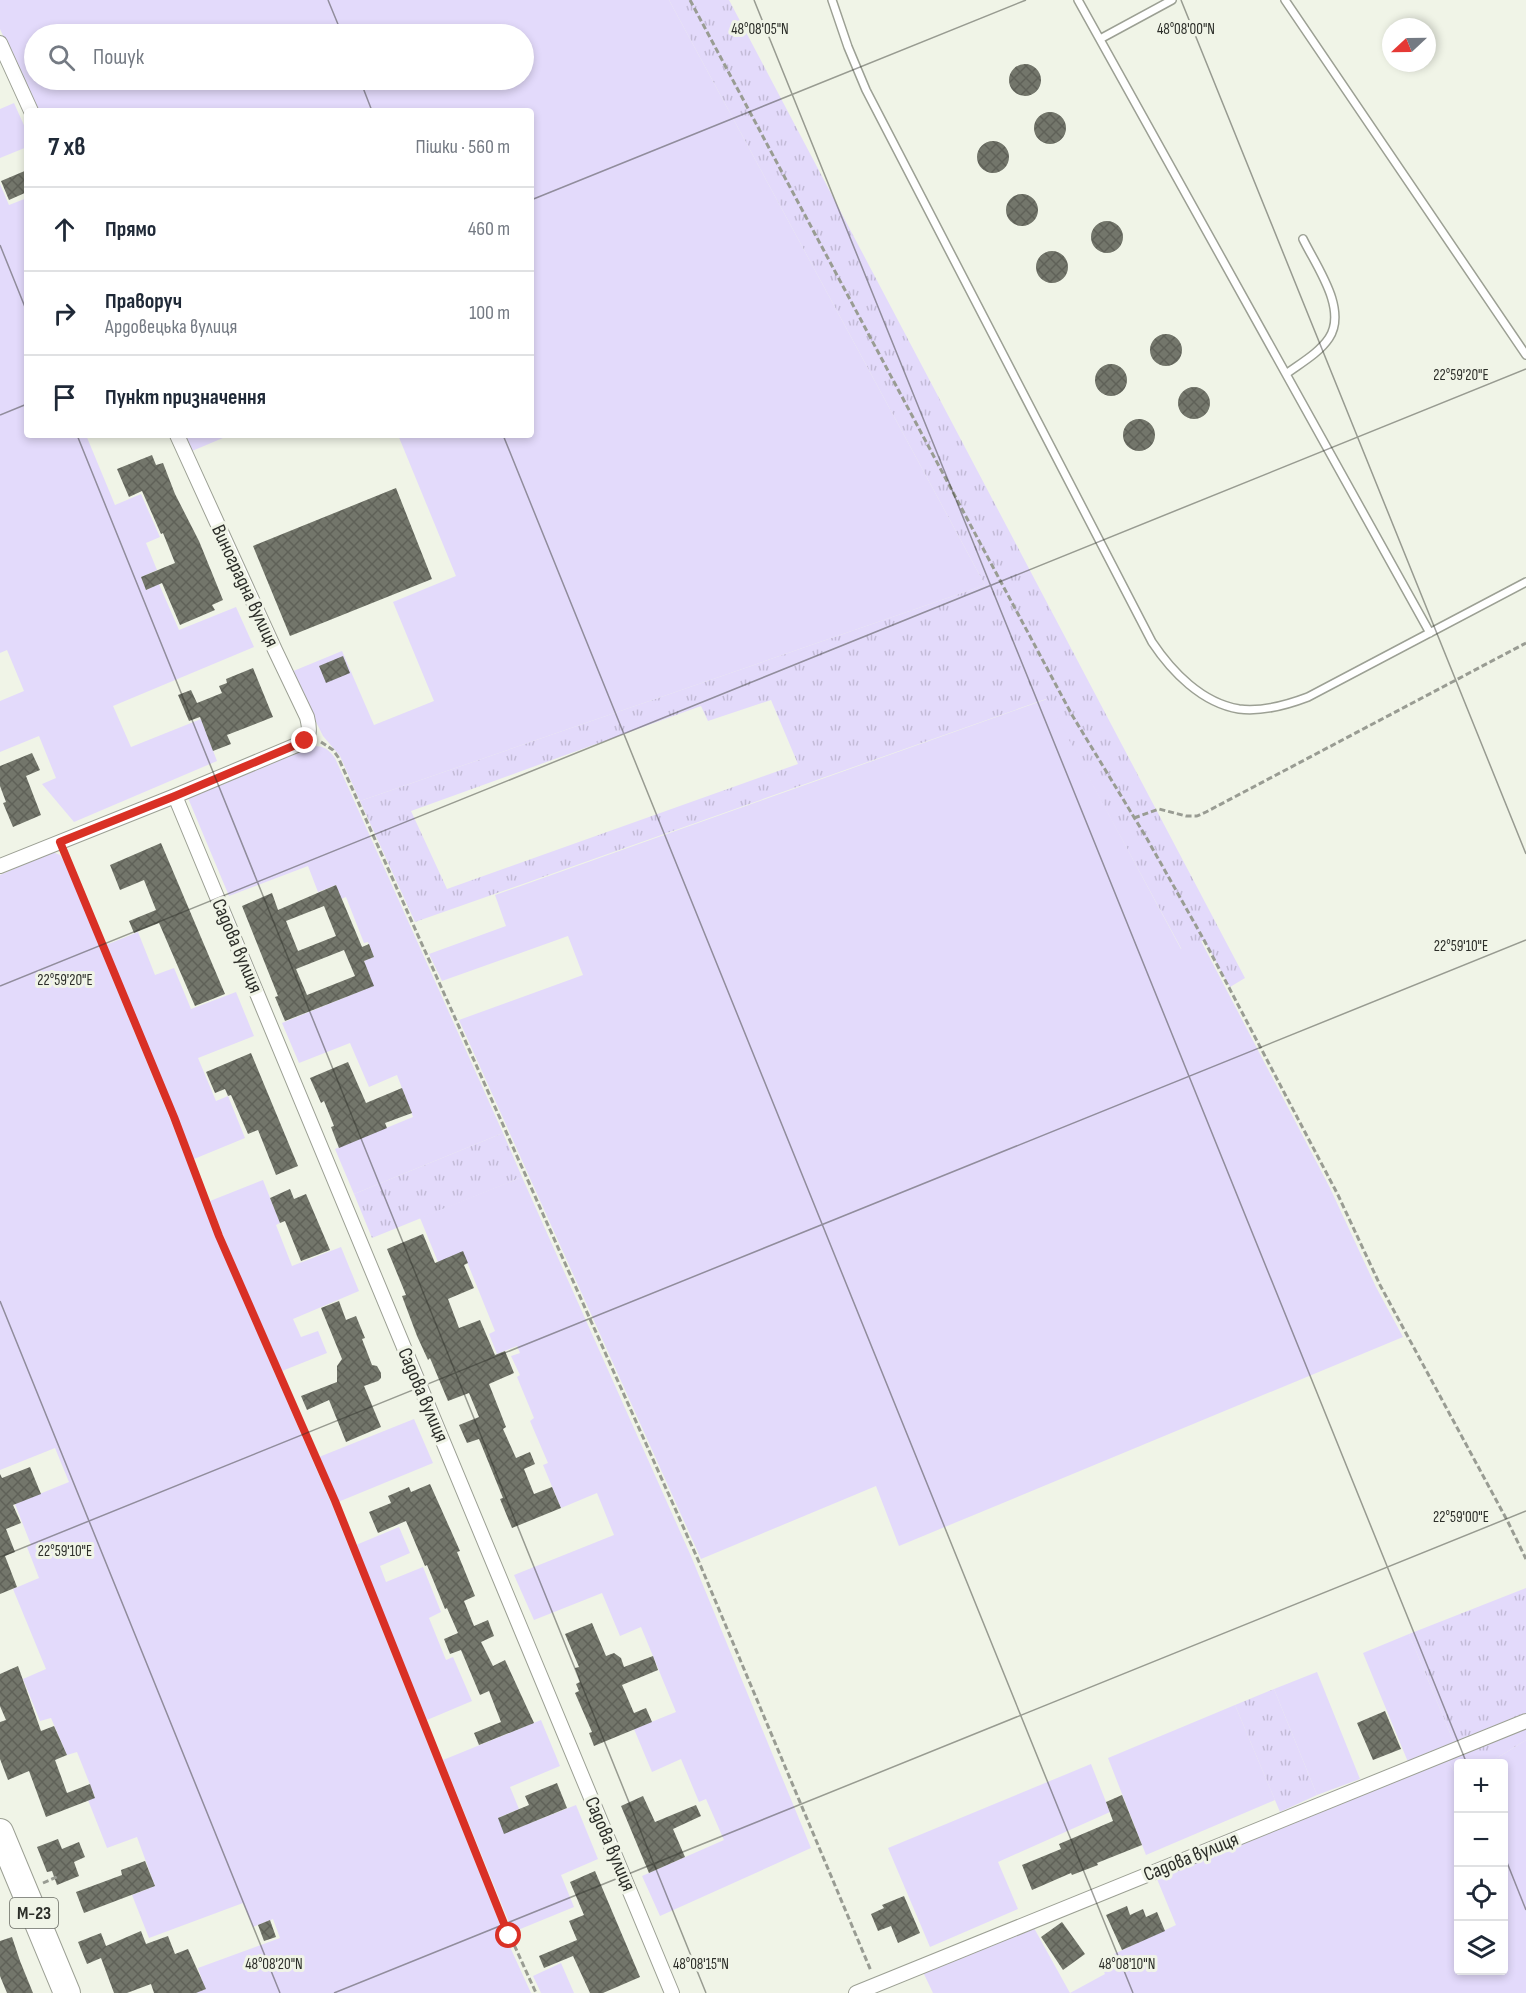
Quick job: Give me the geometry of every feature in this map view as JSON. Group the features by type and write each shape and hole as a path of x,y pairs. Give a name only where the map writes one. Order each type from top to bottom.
{"highway":[{"name":"М-23","path":"0,1833 67,1993"}],"street":[{"path":"0,43 30,108"},
{"name":"Виноградна вулиця","path":"178,438 307,717 310,728 308,737"},
{"path":"2,860 60,842 175,796 299,744 308,737"},
{"name":"Садова вулиця","path":"175,796 672,1993"},
{"name":"Садова вулиця","path":"856,1993 1526,1721"}],"lane":[{"path":"832,0 855,68 866,90 1152,642 1166,663 1182,679 1201,693 1239,709 1262,709 1286,705 1308,697 1526,582"},
{"path":"1078,0 1430,633"},
{"path":"1100,39 1172,0"},
{"path":"1285,0 1526,355"},
{"path":"1286,374 1318,351 1329,338 1336,323 1334,306 1328,288 1303,239"}],"path":[{"path":"690,0 1072,715 1134,818 1230,987 1335,1189 1380,1285 1503,1512 1526,1559"},
{"path":"1134,818 1159,809 1186,816 1197,816 1206,812 1526,643"},
{"path":"308,737 333,750 338,757 694,1551 877,1984"},
{"path":"60,842 174,1117 219,1236 335,1501 501,1916 536,1993"},
{"path":"50,1881 59,1876"}],"green space":[{"path":"0,0 669,0 985,585 360,801 340,756 323,736 291,672 342,651 374,725 434,701 393,602 456,576 399,438 534,438 534,108 36,108 28,90 534,90 534,24 24,24 24,82 0,29"},
{"path":"669,0 729,0 1245,978 1230,987 1204,940 1182,950 1046,699 415,922 360,801 985,585","holes":["771,700 798,764 447,889 411,811 701,706 708,721"]},
{"path":"14,103 24,125 24,148 0,158 0,109"},
{"path":"0,184 9,205 24,199 24,438 87,438 115,505 141,494 160,537 146,543 157,570 141,577 146,590 159,584 179,630 236,607 254,647 113,706 131,747 201,719 217,761 74,822 42,784 56,778 39,736 0,752 0,701 24,691 7,650 0,653"},
{"path":"186,438 223,438 192,451"},
{"path":"1047,699 1181,949 1201,941 1330,1188 1376,1287 1403,1337 899,1546 876,1486 701,1559 459,1020 583,975 568,936 442,981 429,954 506,926 495,895"},
{"path":"314,746 326,749 335,758 503,1133 354,1194 335,1149 413,1117 397,1075 369,1087 350,1043 299,1063 282,1023 373,986 364,961 374,957 368,942 364,943 346,897 341,899 336,885 318,892 308,866 229,896 188,798"},
{"path":"53,852 60,855 64,861 222,1252 332,1505 501,1927 531,1993 196,1993 205,1989 198,1968 280,1938 273,1919 253,1927 243,1903 149,1938 132,1895 155,1886 137,1837 107,1848 88,1800 95,1797 77,1752 67,1755 51,1718 40,1721 23,1679 46,1669 13,1589 39,1578 27,1547 31,1545 15,1504 69,1482 55,1448 0,1470 0,875"},
{"path":"138,932 155,975 174,968 191,1009 236,992 254,1036 198,1058 216,1101 228,1096 245,1138 194,1159 106,945"},
{"path":"503,1133 522,1177 372,1238 354,1194"},
{"path":"522,1177 691,1556 811,1848 660,1916 642,1876 724,1840 706,1799 699,1802 681,1759 652,1772 634,1729 676,1712 641,1627 620,1636 602,1593 534,1620 514,1575 614,1535 597,1493 561,1508 543,1465 548,1463 530,1421 534,1418 517,1377 520,1375 511,1356 520,1353 517,1346 497,1354 489,1334 495,1331 463,1252 438,1262 420,1218"},
{"path":"263,1180 280,1223 276,1225 292,1266 341,1247 359,1291 293,1319 301,1337 318,1331 327,1353 282,1371 210,1201"},
{"path":"414,1419 433,1463 338,1502 319,1457"},
{"path":"399,1527 410,1553 380,1566 386,1582 423,1567 441,1612 429,1618 446,1660 453,1657 472,1701 427,1720 356,1545"},
{"path":"1526,1588 1526,1715 1455,1745 1409,1634"},
{"path":"1409,1634 1455,1745 1408,1762 1363,1653"},
{"path":"1317,1672 1360,1779 1317,1795 1274,1689"},
{"path":"1274,1689 1317,1795 1280,1812 1235,1705"},
{"path":"1235,1705 1275,1800 1146,1855 1108,1758"},
{"path":"541,1720 560,1766 510,1787 519,1809 498,1818 505,1833 576,1805 598,1859 561,1875 574,1907 513,1932 443,1760"},
{"path":"1526,1726 1526,1740 1495,1759 1454,1759 1454,1771 1447,1759"},
{"path":"1526,1740 1526,1993 1070,1993 1105,1974 1099,1961 1176,1925 1157,1879 1447,1759 1454,1771 1454,1975 1508,1975 1508,1759 1495,1759"},
{"path":"1091,1764 1110,1812 998,1862 1018,1909 930,1947 888,1848"},
{"path":"1034,1928 1070,1993 933,1993 923,1972"},
{"path":"561,1963 574,1993 541,1993 533,1976"}],"building":[{"path":"1025,64 1036,69 1041,80 1036,91 1025,96 1014,91 1009,80 1014,69"},
{"path":"1050,112 1061,117 1066,128 1061,139 1050,144 1039,139 1034,128 1039,117"},
{"path":"993,141 1004,146 1009,157 1004,168 993,173 982,168 977,157 982,146"},
{"path":"24,171 24,193 9,200 1,181"},
{"path":"1022,194 1033,199 1038,210 1033,221 1022,226 1011,221 1006,210 1011,199"},
{"path":"1107,221 1118,226 1123,237 1118,248 1107,253 1096,248 1091,237 1096,226"},
{"path":"1052,251 1063,256 1068,267 1063,278 1052,283 1041,278 1036,267 1041,256"},
{"path":"1166,334 1177,339 1182,350 1177,361 1166,366 1155,361 1150,350 1155,339"},
{"path":"1111,364 1122,369 1127,380 1122,391 1111,396 1100,391 1095,380 1100,369"},
{"path":"1194,387 1205,392 1210,403 1205,414 1194,419 1183,414 1178,403 1183,392"},
{"path":"1139,419 1150,424 1155,435 1150,446 1139,451 1128,446 1123,435 1128,424"},
{"path":"152,455 156,465 163,463 223,600 212,605 215,610 180,625 162,583 146,590 141,577 175,563 163,533 161,534 142,491 129,497 117,469"},
{"path":"396,488 432,579 290,636 253,546"},
{"path":"343,656 350,673 326,683 319,666"},
{"path":"253,668 273,717 227,735 231,744 213,751 200,717 189,721 178,695 191,690 197,703 222,693 219,686 227,683 226,679"},
{"path":"32,753 40,770 26,776 41,815 13,827 3,803 6,802 0,786 0,766"},
{"path":"161,843 225,994 195,1006 159,923 134,933 129,921 156,910 144,880 120,890 110,865"},
{"path":"336,885 362,947 369,944 374,957 364,961 374,986 285,1021 275,997 278,996 242,906 272,893 278,910","holes":["324,906 336,936 298,951 286,921","344,950 355,976 307,995 296,969"]},
{"path":"251,1053 298,1166 276,1175 258,1130 248,1134 231,1095 228,1096 225,1089 215,1093 206,1072"},
{"path":"348,1062 366,1103 402,1088 412,1113 385,1123 387,1128 339,1148 331,1127 334,1126 324,1101 321,1103 310,1078"},
{"path":"290,1189 294,1199 306,1194 330,1250 301,1261 285,1221 280,1223 270,1198"},
{"path":"423,1234 435,1263 463,1251 468,1263 464,1265 474,1288 448,1299 459,1328 480,1320 495,1355 505,1351 514,1373 489,1384 506,1427 503,1429 516,1458 530,1452 535,1464 524,1469 534,1494 552,1487 561,1508 512,1528 500,1499 503,1498 479,1439 467,1443 459,1425 479,1417 469,1393 448,1401 430,1358 428,1360 417,1336 402,1296 406,1295 387,1249"},
{"path":"339,1301 346,1320 356,1316 372,1365 377,1366 381,1373 378,1381 364,1386 381,1427 346,1442 329,1400 307,1410 301,1396 337,1382 337,1366 342,1359 321,1308"},
{"path":"30,1467 41,1494 13,1505 21,1523 6,1529 15,1552 5,1556 17,1587 0,1594 0,1474 2,1478"},
{"path":"430,1484 460,1551 457,1552 475,1596 464,1601 474,1626 488,1620 494,1636 481,1642 493,1666 505,1660 534,1723 479,1745 474,1733 501,1722 489,1691 480,1695 461,1650 450,1654 444,1639 458,1633 406,1521 378,1533 369,1512 391,1503 388,1496 409,1487 411,1492"},
{"path":"592,1623 606,1656 614,1653 621,1658 624,1667 653,1656 658,1670 622,1685 634,1713 646,1708 652,1722 594,1746 589,1733 592,1732 575,1693 579,1691 576,1684 580,1682 575,1668 579,1667 565,1634"},
{"path":"18,1666 41,1731 54,1726 67,1755 55,1760 67,1793 90,1784 95,1798 46,1817 29,1771 8,1780 0,1759 0,1722 6,1720 0,1706 0,1674"},
{"path":"1385,1711 1401,1749 1373,1760 1357,1723"},
{"path":"557,1783 567,1808 504,1834 498,1818 529,1805 525,1796"},
{"path":"1122,1795 1142,1845 1097,1863 1098,1865 1072,1875 1071,1873 1032,1890 1022,1865 1061,1849 1059,1844 1113,1821 1106,1802"},
{"path":"643,1796 655,1822 696,1805 701,1816 673,1829 685,1857 649,1873 621,1806"},
{"path":"58,1839 62,1849 79,1842 85,1857 74,1862 79,1876 57,1885 52,1871 47,1872 37,1847"},
{"path":"145,1861 155,1886 84,1913 76,1892 122,1875 121,1870"},
{"path":"595,1871 640,1977 603,1993 590,1993 573,1956 544,1968 539,1956 577,1940 569,1921 584,1915 570,1882"},
{"path":"904,1896 920,1933 898,1943 891,1926 878,1931 871,1914 884,1908 882,1905"},
{"path":"1127,1906 1130,1915 1143,1909 1146,1917 1157,1912 1165,1931 1122,1950 1106,1915"},
{"path":"270,1920 276,1937 264,1941 258,1925"},
{"path":"1062,1922 1085,1954 1063,1970 1041,1937"},
{"path":"141,1931 146,1944 168,1936 175,1954 188,1949 206,1989 196,1993 154,1993 151,1984 127,1993 114,1993 101,1958 87,1964 78,1942 101,1933 106,1946"},
{"path":"12,1937 33,1993 7,1993 0,1976 0,1941"}],"route":[{"path":"305,741 60,842 174,1117 219,1236 335,1501 509,1936"}]}
